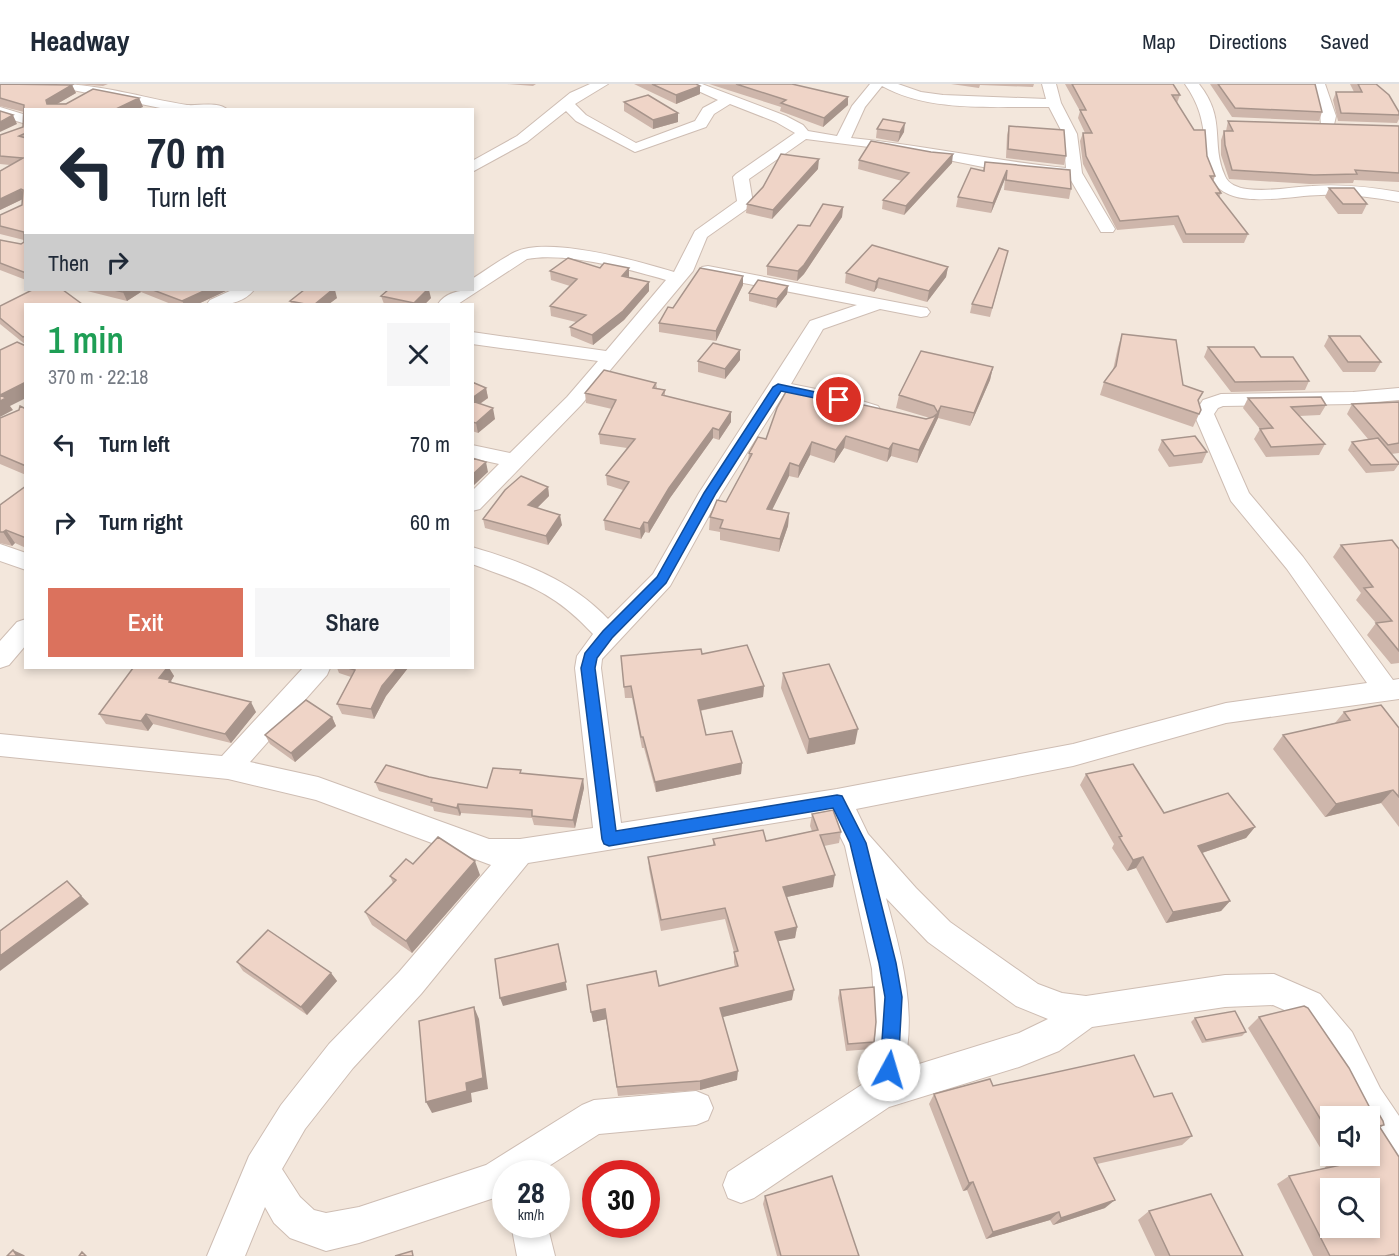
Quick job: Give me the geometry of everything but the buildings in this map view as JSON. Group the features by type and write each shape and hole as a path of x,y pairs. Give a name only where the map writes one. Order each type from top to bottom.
{"street":[{"path":"63,84 182,108"},
{"path":"474,167 522,139 575,96 601,84"},
{"path":"842,141 859,106 877,84"},
{"path":"887,84 902,91 956,100 1054,103"},
{"path":"1049,84 1054,103 1070,134 1074,173 1107,229"},
{"path":"1191,84 1205,99 1216,176 1221,185 1232,191 1263,196 1299,190 1321,190 1371,192 1399,197"},
{"path":"1318,84 1320,97 1329,113 1328,126"},
{"path":"695,85 781,119 798,128 803,134 842,141 900,146 1008,167 1074,173"},
{"path":"77,100 95,90"},
{"path":"567,104 581,118 635,148 653,143 675,131 701,124 708,111 729,99"},
{"path":"0,111 23,126"},
{"path":"1210,122 1229,124"},
{"path":"1311,126 1345,127"},
{"path":"474,502 574,401 682,272 701,234 745,203 741,177 803,134"},
{"path":"474,286 522,255 556,252 634,266 795,288 921,312"},
{"path":"795,288 816,325"},
{"path":"448,303 466,291"},
{"path":"217,303 231,292"},
{"path":"609,839 588,668 590,656 608,634 662,580 710,493 816,325 878,304"},
{"path":"474,338 611,357"},
{"path":"778,387 829,397 892,415"},
{"path":"0,745 228,768 318,789 489,852 520,852 837,801 1073,755 1226,713 1393,690 1295,562 1239,496 1232,485 1204,414 1210,404 1221,400 1353,398 1399,394"},
{"path":"474,451 514,461"},
{"path":"0,552 24,561"},
{"path":"474,556 558,590 573,600 608,634"},
{"path":"0,658 24,630"},
{"path":"228,768 317,669"},
{"path":"837,801 858,843 904,898 939,932 1027,995 1062,1009 1086,1012 1225,991 1274,989 1309,1005 1340,1044 1368,1100 1399,1147"},
{"path":"858,843 893,997 889,1070 880,1093"},
{"path":"226,1256 262,1169 293,1117 341,1056 410,983 520,852"},
{"path":"741,1185 880,1093 1038,1043 1086,1012"},
{"path":"530,1160 594,1117 696,1108"},
{"path":"262,1169 287,1210 303,1225 326,1232 359,1225 492,1180"},
{"path":"532,1238 536,1256"}],"shaded area":[{"path":"0,84 1399,84 1399,1256 0,1256"}],"route":[{"path":"839,400 778,387 710,493 662,580 608,634 590,656 588,668 609,839 837,801 858,843 887,963 893,997 893,1031 889,1070"}]}
